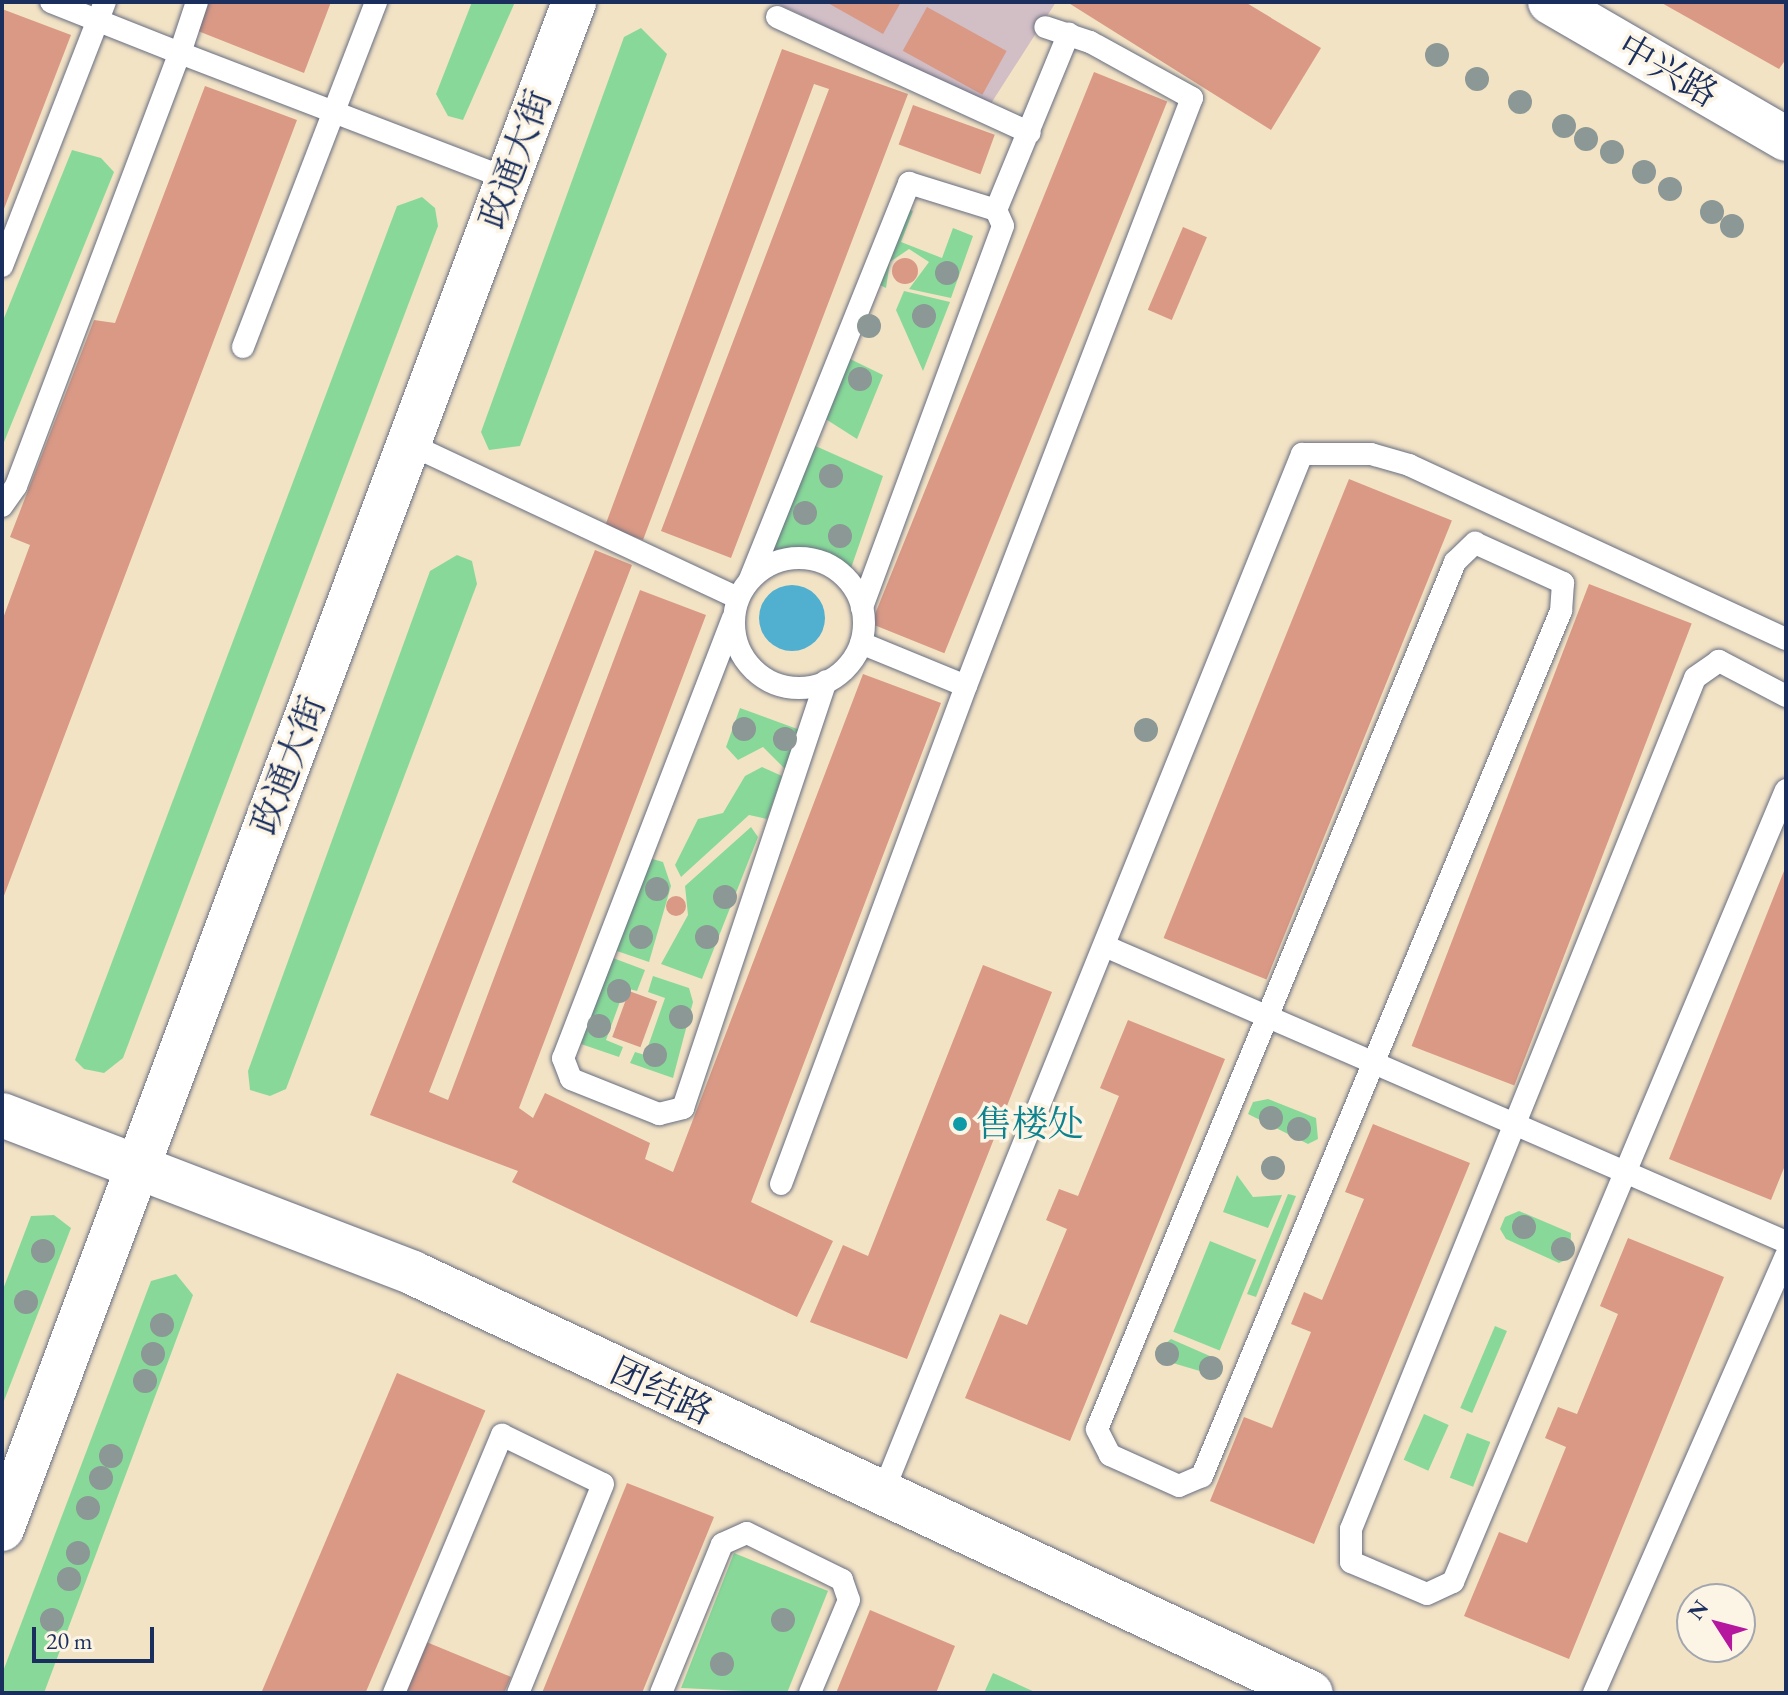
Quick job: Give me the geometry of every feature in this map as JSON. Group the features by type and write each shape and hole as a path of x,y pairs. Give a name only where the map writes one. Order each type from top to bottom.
{"street":[{"name":"政通大街","path":"2,1529 574,2"},
{"name":"中兴路","path":"1550,2 1786,139"},
{"name":"团结路","path":"2,1115 413,1273 881,1497 1311,1693"}],"lane":[{"path":"51,2 101,11 180,53 508,179"},
{"path":"2,506 16,486 197,2"},
{"path":"243,347 376,2"},
{"path":"2,266 101,11"},
{"path":"777,17 1030,133"},
{"path":"781,1184 966,686 1192,98 1069,33 1045,27"},
{"path":"996,210 909,183 900,194 563,1058 571,1079 659,1114 683,1108 826,681 861,643 862,608 1003,226 996,210 1069,33"},
{"path":"409,444 740,598"},
{"path":"881,1497 1107,947 1302,454 1371,454 1409,465 1786,639"},
{"path":"1475,543 1563,583 1561,611 1202,1476 1179,1486 1110,1455 1097,1429 1268,1017 1455,562 1475,543"},
{"path":"826,681 796,688 757,674 739,649 740,598 767,565 811,558 849,580 862,608"},
{"path":"861,643 966,686"},
{"path":"1786,696 1719,661 1695,678 1512,1123 1351,1529 1351,1562 1427,1594 1453,1582 1786,790"},
{"path":"1107,947 1786,1242"},
{"path":"1594,1693 1786,1255"},
{"path":"394,1693 502,1435 603,1484 518,1693"},
{"path":"661,1693 722,1544 747,1533 842,1580 849,1600 810,1693"}],"shaded area":[{"path":"774,2 1056,2 990,105"}],"green space":[{"path":"472,2 515,2 463,120 448,116 436,94"},
{"path":"641,28 667,54 520,446 489,450 481,432 624,37"},
{"path":"72,150 101,158 114,172 2,447 2,323"},
{"path":"422,197 435,208 438,226 123,1058 104,1073 84,1069 75,1060 397,206"},
{"path":"901,207 913,211 901,242 942,258 953,228 973,236 951,298 909,289 929,262 909,249 890,262 886,288 874,282"},
{"path":"904,291 950,302 923,371 896,310"},
{"path":"846,357 883,375 857,439 824,418"},
{"path":"811,444 883,476 850,571 818,549 771,549"},
{"path":"457,555 472,561 477,584 286,1089 270,1096 250,1090 248,1071 430,571"},
{"path":"740,708 800,730 786,770 763,747 738,760 726,747"},
{"path":"762,767 782,776 767,819 749,815 681,877 675,865 698,819 723,813 745,776"},
{"path":"751,827 758,837 702,979 661,964 688,915 685,886"},
{"path":"649,858 663,862 671,886 649,962 614,950"},
{"path":"613,958 645,970 637,991 625,988 606,1040 623,1047 619,1057 581,1044"},
{"path":"653,976 689,988 693,1002 673,1078 630,1063 635,1052 645,1055 665,998 648,992"},
{"path":"1268,1099 1316,1118 1318,1139 1308,1144 1248,1114 1253,1102"},
{"path":"1237,1175 1253,1197 1282,1195 1268,1228 1223,1212"},
{"path":"1288,1194 1296,1196 1256,1297 1247,1294"},
{"path":"1519,1211 1571,1233 1570,1258 1559,1263 1506,1239 1500,1229 1505,1217"},
{"path":"54,1215 71,1228 2,1406 2,1292 31,1216"},
{"path":"1210,1241 1256,1260 1220,1351 1173,1332"},
{"path":"176,1274 193,1295 44,1693 2,1693 2,1674 151,1281"},
{"path":"1495,1326 1507,1331 1472,1413 1460,1408"},
{"path":"1171,1339 1219,1360 1220,1377 1166,1361 1155,1352"},
{"path":"1424,1414 1449,1425 1428,1471 1404,1460"},
{"path":"1467,1433 1490,1442 1473,1487 1450,1478"},
{"path":"734,1553 828,1591 787,1693 681,1688"},
{"path":"993,1673 1037,1693 984,1693"}],"water":[{"path":"798,585 816,594 823,605 823,631 816,642 805,649 786,651 768,642 761,631 759,612 768,594 779,587"}],"building":[{"path":"209,2 331,2 304,73 198,31"},
{"path":"826,2 901,2 883,34"},
{"path":"1067,2 1245,2 1321,48 1271,130"},
{"path":"1660,2 1786,2 1786,59 1779,69"},
{"path":"927,7 1007,51 982,95 903,51"},
{"path":"2,9 71,35 2,214"},
{"path":"782,49 908,94 731,558 661,531 829,89 814,84 643,540 605,526"},
{"path":"1094,72 1167,102 944,653 871,624"},
{"path":"205,86 297,120 2,901 2,621 30,545 10,537 94,320 115,323"},
{"path":"913,105 995,135 980,174 899,144"},
{"path":"1183,227 1207,237 1172,320 1148,310"},
{"path":"905,258 915,261 918,271 915,281 905,284 895,281 892,271 895,261"},
{"path":"1349,479 1452,521 1266,980 1164,938"},
{"path":"595,550 632,565 429,1092 448,1100 640,590 706,615 519,1108 533,1118 545,1093 650,1143 645,1159 673,1172 863,674 941,703 751,1202 833,1241 797,1317 512,1182 518,1171 370,1115"},
{"path":"1589,584 1692,623 1514,1086 1412,1046"},
{"path":"1786,866 1786,1163 1771,1200 1669,1159"},
{"path":"676,896 683,899 686,906 683,913 676,916 669,913 666,906 669,899"},
{"name":"售楼处","path":"983,965 1052,992 907,1359 810,1322 843,1245 868,1256"},
{"path":"629,991 657,1001 640,1047 612,1037"},
{"path":"1128,1020 1225,1059 1070,1441 965,1398 1000,1314 1027,1325 1067,1229 1046,1220 1059,1189 1078,1196 1119,1096 1100,1088"},
{"path":"1373,1124 1470,1163 1314,1544 1210,1501 1244,1417 1272,1428 1311,1332 1291,1324 1304,1292 1322,1300 1364,1199 1345,1192"},
{"path":"1628,1238 1724,1277 1569,1659 1464,1616 1499,1532 1527,1543 1566,1447 1545,1438 1558,1407 1577,1414 1618,1314 1600,1306"},
{"path":"397,1373 485,1411 365,1693 261,1692"},
{"path":"627,1483 714,1517 642,1693 542,1693"},
{"path":"870,1610 955,1646 936,1693 836,1693"},
{"path":"424,1641 511,1677 504,1693 403,1693"}],"place":[{"name":"售楼处","path":"960,1124"}]}
